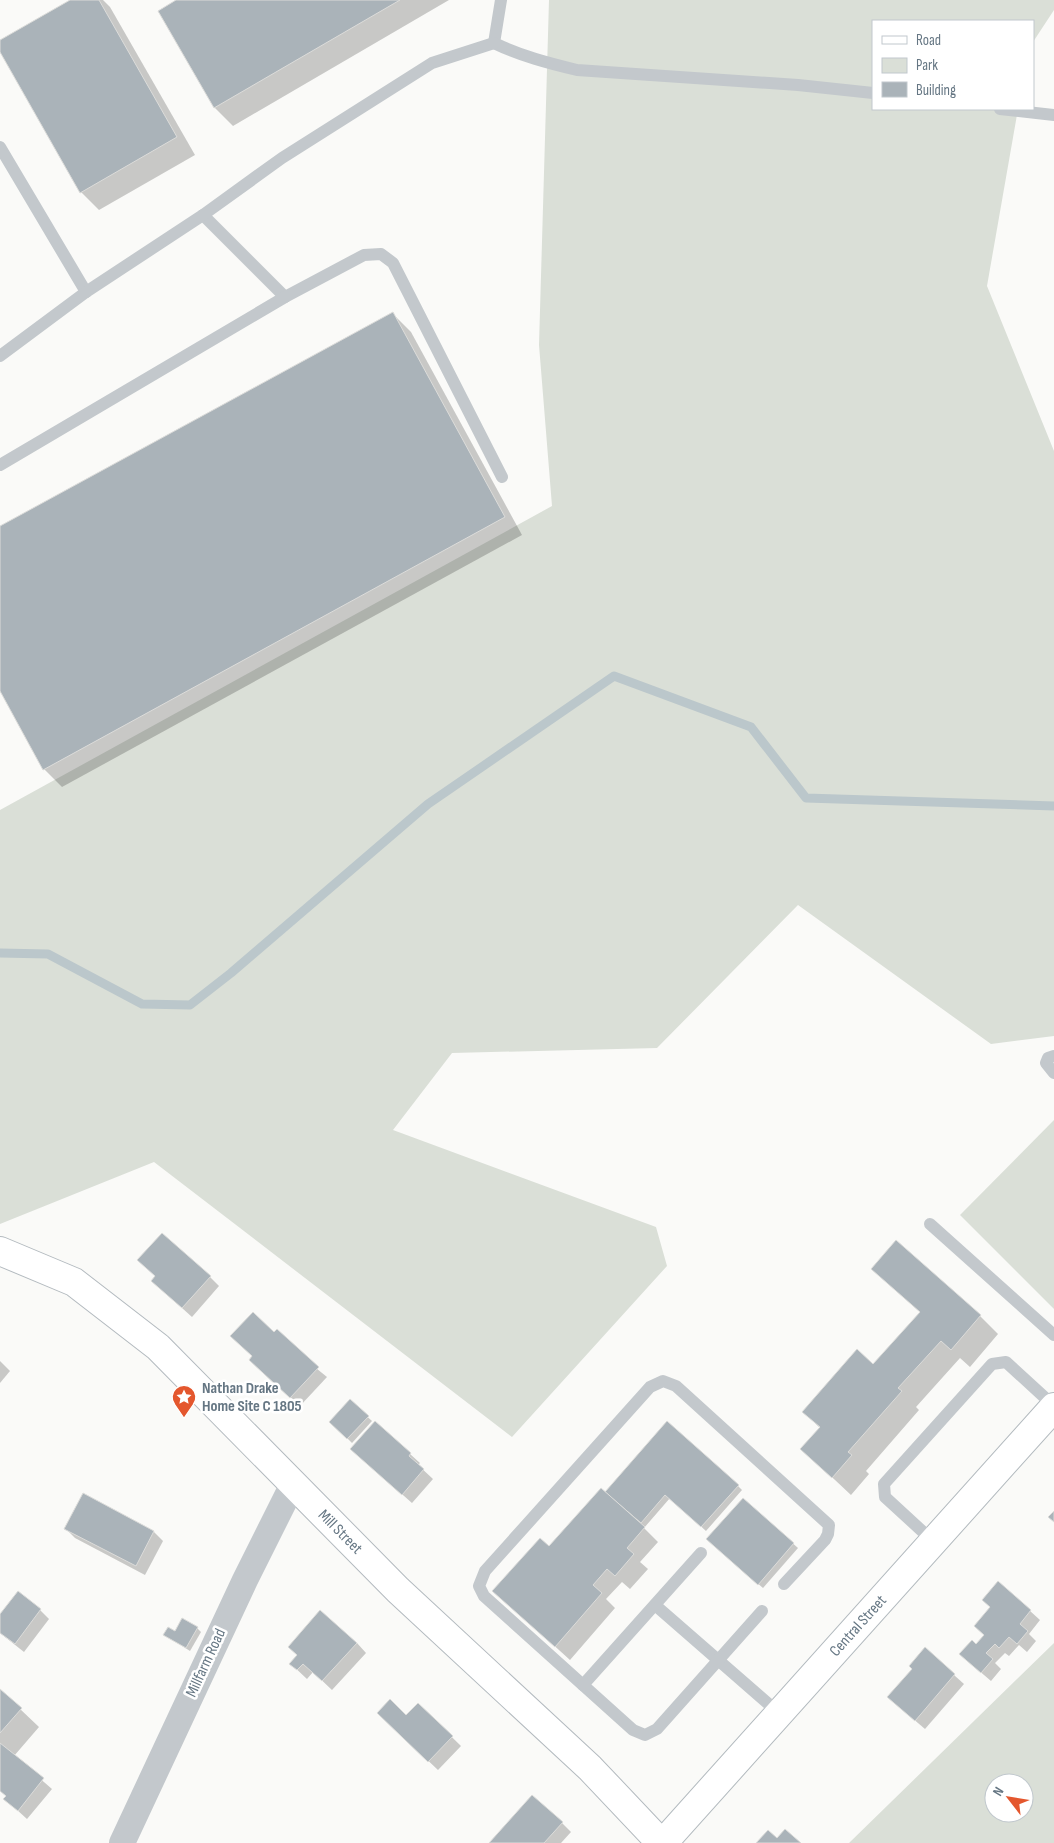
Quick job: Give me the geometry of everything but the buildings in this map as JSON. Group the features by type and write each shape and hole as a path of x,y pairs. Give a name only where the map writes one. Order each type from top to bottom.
{"street":[{"name":"Mill Street","path":"0,1251 74,1282 140,1331 199,1388 398,1590 590,1768 662,1843"},
{"name":"Central Street","path":"662,1843 780,1714 1054,1407"},
{"name":"Millfarm Road","path":"122,1843 244,1580 293,1484"}],"lane":[{"path":"494,43 501,0"},
{"path":"0,356 86,292 203,215 282,158 432,63 494,43 531,58 577,70 798,85 872,93"},
{"path":"1009,110 1054,115"},
{"path":"0,147 86,292"},
{"path":"203,215 285,297"},
{"path":"0,465 285,297 364,255 381,254 393,263 502,477"},
{"path":"1054,1056 1048,1058 1046,1063 1054,1073"},
{"path":"930,1224 1054,1335"},
{"path":"934,1542 885,1497 884,1484 992,1364 1006,1362 1054,1407"},
{"path":"762,1611 657,1729 645,1735 633,1730 484,1596 479,1586 481,1578 650,1387 663,1381 676,1386 826,1520 830,1529 828,1534 784,1584"},
{"path":"584,1685 701,1552"},
{"path":"655,1605 780,1714"}],"green space":[{"path":"549,0 1054,0 1054,10 1034,40 1034,20 872,20 872,110 1018,110 987,286 1054,451 1054,1036 991,1044 798,905 657,1048 452,1053 393,1130 656,1227 667,1266 512,1437 154,1162 0,1224 0,810 552,506 539,345"},
{"path":"1054,1120 1054,1309 960,1215"},
{"path":"1054,1643 1054,1843 849,1843"}],"waterway":[{"path":"0,953 48,954 142,1004 190,1005 231,973 428,804 614,676 751,727 806,798 1054,806"}],"place":[{"name":"Nathan Drake Home Site C 1805","path":"184,1418"}]}
